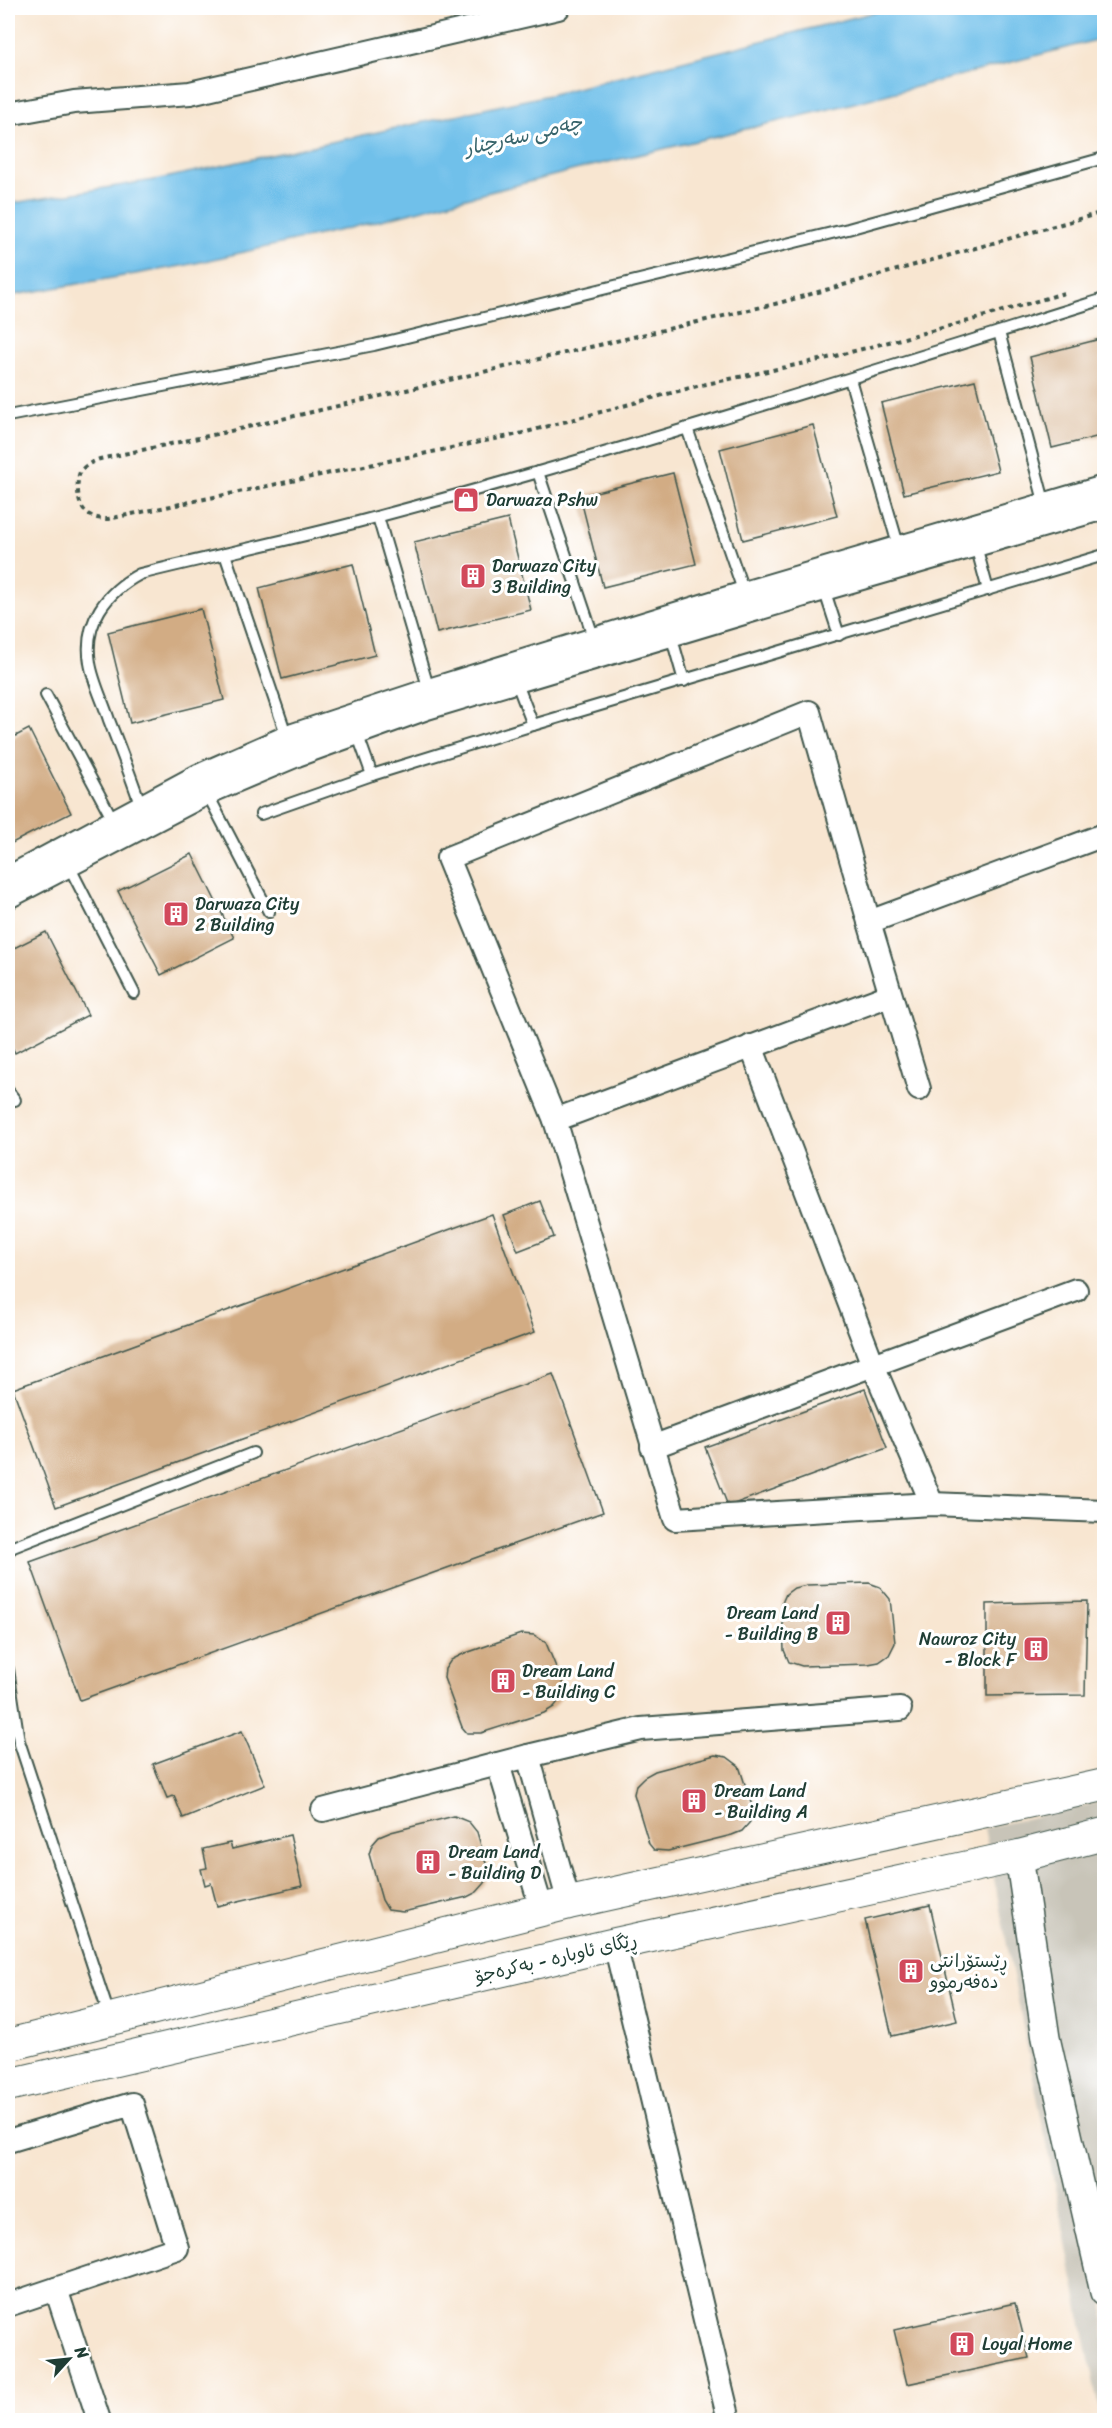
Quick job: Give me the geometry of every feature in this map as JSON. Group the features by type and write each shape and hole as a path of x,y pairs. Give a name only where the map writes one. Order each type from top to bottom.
{"main road":[{"path":"11,2044 556,1906 1104,1785"},
{"name":"ڕێگای ئاوبارە - بەکرەجۆ","path":"14,2083 615,1944 1019,1856 1104,1834"},
{"path":"84,2066 72,2061 67,2048 70,2035 95,2022"},
{"path":"11,2044 30,2045 36,2053 37,2063 14,2083"}],"street":[{"path":"8,114 74,102 190,93 558,8"},
{"path":"8,897 69,866 287,737 429,690 744,593 1104,487"},
{"path":"8,878 141,806 297,755 427,708 1104,508"},
{"path":"919,1089 809,712 448,858 555,1120 675,1519 932,1504 1104,1511"},
{"path":"869,922 1104,835"},
{"path":"555,1120 890,995"},
{"path":"751,1047 873,1365 932,1504"},
{"path":"652,1447 1076,1290"},
{"path":"322,1810 641,1729 900,1709"},
{"path":"528,1756 556,1906"},
{"path":"498,1764 556,1906"},
{"path":"1019,1856 1046,2038 1104,2292"},
{"path":"615,1944 729,2421"},
{"path":"8,2141 132,2104 177,2248 8,2305"},
{"path":"56,2289 99,2421"}],"lane":[{"path":"8,416 374,345 848,229 1104,158"},
{"path":"141,806 90,664 89,648 95,617 103,603 113,591 140,574 378,517 538,472 850,379 1104,299"},
{"path":"999,332 1045,505"},
{"path":"850,379 900,548"},
{"path":"687,428 744,593"},
{"path":"538,472 594,639"},
{"path":"378,517 429,690"},
{"path":"976,546 988,590"},
{"path":"225,554 287,737"},
{"path":"261,814 372,775 1104,555"},
{"path":"824,589 839,635"},
{"path":"671,635 684,681"},
{"path":"516,681 533,726"},
{"path":"46,695 113,820"},
{"path":"357,733 372,775"},
{"path":"203,785 269,912"},
{"path":"69,866 134,993"},
{"path":"8,1551 13,1547 254,1453"},
{"path":"8,1669 19,1740 95,2022"}],"path":[{"path":"1072,290 965,322 857,350 697,386 519,434 108,519 88,515 79,501 77,488 80,474 92,462 100,459 222,433 779,303 1104,212"}],"shaded area":[{"path":"1104,1801 1104,2420 1101,2420 984,1828"}],"water":[{"name":"چەمی سەرچنار","path":"891,8 1104,8 1104,38 842,106 575,170 350,228 187,265 8,296 8,204 160,179 549,95"}],"building":[{"path":"1104,338 1104,435 1052,448 1030,357"},
{"path":"975,380 998,471 904,494 881,403"},
{"path":"813,425 837,516 743,540 720,449"},
{"name":"Darwaza City 3 Building","path":"673,473 696,564 603,587 580,496"},
{"name":"Darwaza City 3 Building","path":"508,519 531,610 437,633 414,542"},
{"path":"353,564 375,655 282,679 259,588"},
{"path":"201,609 224,700 130,723 108,632"},
{"path":"29,729 71,813 8,845 8,740"},
{"name":"Darwaza City 2 Building","path":"192,854 234,938 161,975 118,891"},
{"path":"46,932 88,1015 15,1053 8,1038 8,951"},
{"path":"540,1201 554,1237 518,1251 504,1215"},
{"path":"492,1214 535,1332 56,1507 13,1389"},
{"path":"553,1374 603,1512 80,1700 30,1562"},
{"path":"865,1389 887,1448 728,1506 705,1447"},
{"name":"Dream Land - Building B","path":"869,1583 880,1587 890,1599 895,1643 889,1655 879,1662 868,1664 802,1666 789,1662 784,1650 782,1603 786,1594 794,1588 807,1585"},
{"name":"Nawroz City - Block F","path":"1087,1601 1085,1695 987,1696 987,1604"},
{"name":"Dream Land - Building C","path":"521,1634 534,1635 546,1643 563,1684 561,1698 554,1707 544,1713 481,1733 467,1733 462,1727 444,1678 445,1669 451,1660 463,1654"},
{"path":"242,1731 265,1785 183,1818 174,1796 167,1798 153,1764"},
{"name":"Dream Land - Building A","path":"715,1755 727,1757 739,1766 753,1809 750,1822 742,1831 732,1835 668,1851 654,1850 649,1844 634,1794 636,1785 655,1771"},
{"name":"Dream Land - Building D","path":"454,1816 469,1822 477,1832 488,1870 485,1883 477,1892 467,1897 403,1912 388,1910 382,1900 369,1854 372,1845 379,1837 391,1832"},
{"path":"290,1835 302,1886 217,1906 211,1883 205,1885 201,1869 207,1868 203,1849 230,1843 232,1849"},
{"name":"ڕێستۆرانتی دەفەرموو","path":"930,1905 957,2021 892,2036 865,1920"},
{"name":"Loyal Home","path":"1015,2303 1029,2358 907,2384 894,2330"}],"place":[{"name":"Darwaza Pshw","path":"466,500"},
{"name":"Darwaza City 3 Building","path":"473,576"},
{"name":"Darwaza City 2 Building","path":"176,914"},
{"name":"Dream Land - Building B","path":"838,1623"},
{"name":"Nawroz City - Block F","path":"1036,1649"},
{"name":"Dream Land - Building C","path":"503,1681"},
{"name":"Dream Land - Building A","path":"694,1801"},
{"name":"Dream Land - Building D","path":"428,1862"},
{"name":"ڕێستۆرانتی دەفەرموو","path":"911,1971"},
{"name":"Loyal Home","path":"962,2344"}]}
